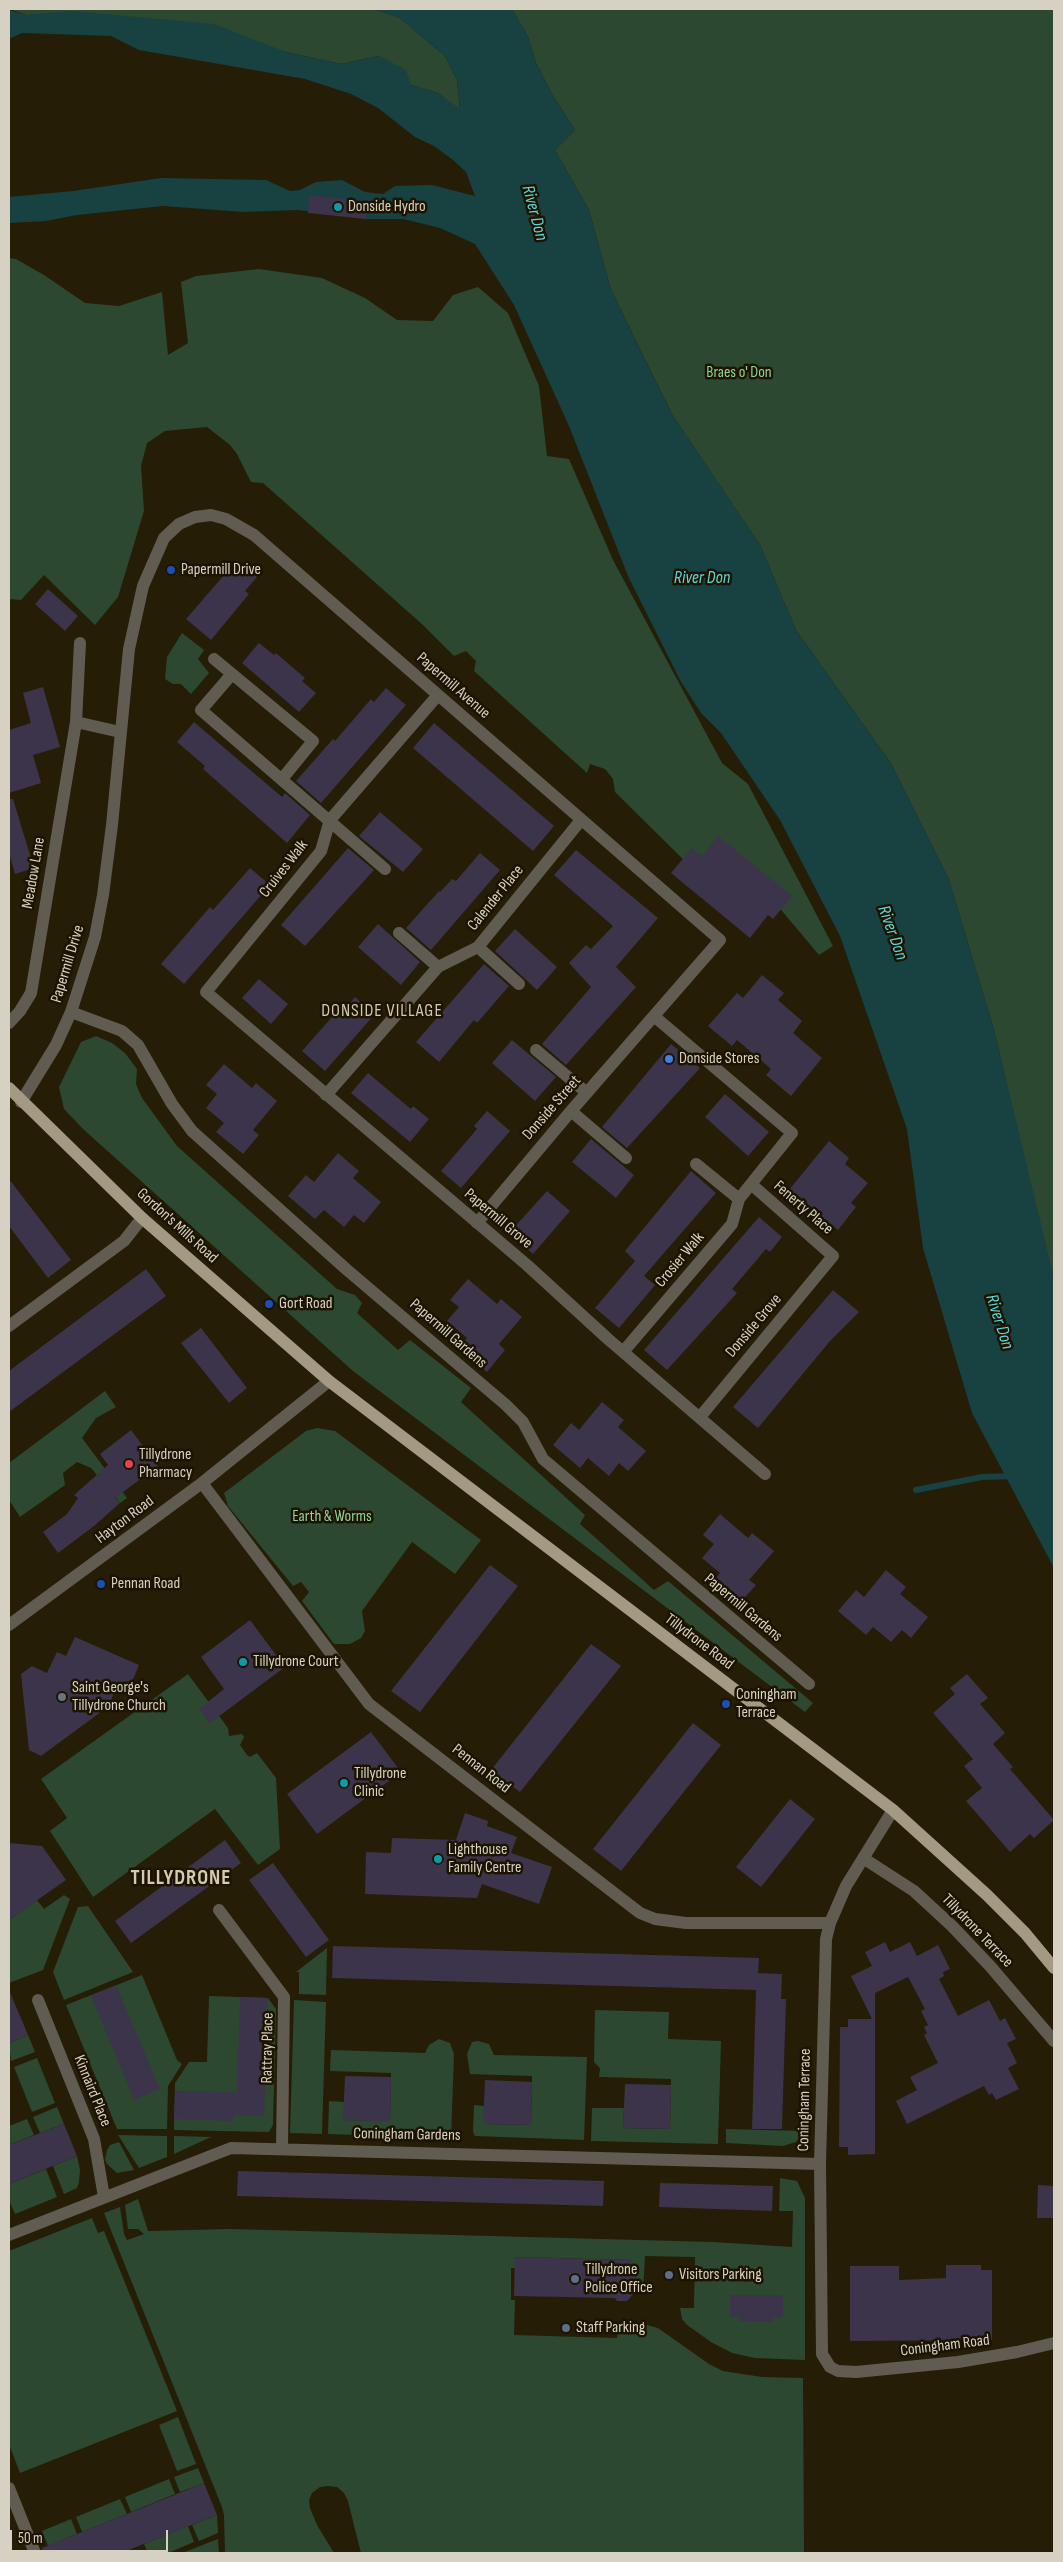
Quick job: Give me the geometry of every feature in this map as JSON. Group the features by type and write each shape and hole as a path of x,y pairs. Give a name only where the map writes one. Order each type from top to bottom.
{"main road":[{"name":"Gordon's Mills Road","path":"9,1088 21,1102 142,1218 329,1381"},
{"name":"Tillydrone Road","path":"329,1381 893,1810 987,1895 1025,1933 1054,1968"}],"street":[{"name":"Papermill Avenue","path":"195,517 211,515 226,519 254,535 679,904"},
{"name":"Papermill Drive","path":"21,1102 50,1058 70,1012 95,937 103,895 132,634 143,586 164,538 179,524 195,517"},
{"name":"Meadow Lane","path":"9,1023 20,1011 31,992 76,722 80,642"},
{"path":"214,659 313,741 282,779"},
{"path":"232,674 201,710 330,820 385,870"},
{"name":"Cruives Walk","path":"206,992 321,851 330,820 438,695"},
{"path":"76,722 120,732"},
{"name":"Calender Place","path":"326,1095 438,967 478,947 581,820"},
{"name":"Donside Street","path":"477,1223 571,1111 655,1017 720,940 679,904"},
{"path":"399,933 438,967"},
{"path":"478,947 518,984"},
{"name":"Papermill Grove","path":"206,992 477,1223 765,1474"},
{"name":"Papermill Gardens","path":"70,1012 122,1031 138,1045 172,1104 192,1131 346,1269 506,1405 522,1422 543,1458 809,1684"},
{"name":"Crosier Walk","path":"623,1352 732,1224 739,1200 792,1133 655,1017"},
{"path":"536,1050 587,1093"},
{"path":"571,1111 626,1158"},
{"path":"696,1164 739,1200"},
{"name":"Fenerty Place","path":"751,1184 833,1256"},
{"path":"9,1326 124,1242 142,1218"},
{"name":"Donside Grove","path":"700,1417 833,1256"},
{"name":"Hayton Road","path":"9,1625 202,1483 329,1381"},
{"name":"Pennan Road","path":"202,1483 369,1704 640,1913 655,1919 686,1923 830,1923"},
{"name":"Coningham Terrace","path":"838,2371 825,2361 821,2344 820,2164 825,1954 830,1923 846,1886 893,1810"},
{"name":"Tillydrone Terrace","path":"863,1858 914,1891 952,1926 986,1960 1054,2042"},
{"name":"Rattray Place","path":"219,1910 277,1984 284,1997 282,2148"},
{"name":"Kinnaird Place","path":"38,2000 94,2139 104,2197"},
{"name":"Coningham Gardens","path":"9,2235 231,2148 820,2164"},
{"name":"Coningham Road","path":"838,2371 856,2372 958,2362 1017,2352 1054,2343"},
{"path":"9,2488 35,2553"}],"green space":[{"path":"9,9 374,9 400,18 445,56 457,80 460,110 438,93 411,85 379,56 341,64 286,52 48,15 26,15"},
{"name":"Braes o' Don","path":"512,9 1054,9 1054,1277 1045,1247 994,1030 949,880 890,762 796,630 760,545 673,416 611,290 589,210 555,150 575,130 553,96 536,63 528,37"},
{"path":"9,258 16,259 44,275 85,303 119,306 162,292 168,355 188,343 181,282 196,276 259,269 322,278 365,298 397,320 433,321 453,295 478,287 508,313 539,386 547,456 569,459 613,560 722,763 748,784 833,946 819,955 777,905 697,873 615,792 613,779 605,769 590,764 587,773 474,671 476,661 466,651 454,656 423,625 263,483 251,482 237,454 230,445 207,427 165,431 147,443 141,466 144,511 118,597 95,625 44,575 21,600 9,599"},
{"path":"182,633 204,650 198,659 209,673 191,694 181,684 173,684 165,679 167,657"},
{"path":"96,1036 112,1043 125,1053 137,1069 136,1084 142,1098 177,1146 337,1289 355,1295 362,1303 357,1313 398,1350 410,1340 471,1388 461,1402 585,1515 580,1524 654,1590 668,1581 813,1703 805,1712 353,1371 83,1129 64,1109 59,1087 81,1042"},
{"path":"105,1391 116,1407 96,1418 82,1438 127,1498 120,1503 91,1468 77,1462 63,1473 65,1485 20,1517 9,1500 9,1463"},
{"name":"Earth & Worms","path":"317,1428 335,1431 481,1540 455,1574 412,1542 362,1611 365,1631 361,1638 350,1644 334,1644 302,1601 309,1592 301,1582 293,1586 228,1506 224,1493 306,1431"},
{"path":"188,1674 228,1728 229,1736 242,1734 244,1737 240,1745 247,1755 250,1757 257,1753 276,1778 280,1849 258,1865 215,1809 93,1897 50,1831 67,1818 41,1779"},
{"path":"64,1895 70,1899 43,1970 9,1983 9,1920 37,1900 44,1909"},
{"path":"88,1906 133,1972 64,2000 53,1972 78,1907"},
{"path":"327,1948 326,1995 299,1994 299,1972 296,1972"},
{"path":"142,1975 177,2060 182,2064 168,2086 167,2129 117,2129 66,2005"},
{"path":"209,1996 268,1998 276,2009 273,2125 269,2132 174,2130 175,2083 189,2062 207,2062"},
{"path":"294,2000 326,2002 322,2134 290,2133"},
{"path":"595,2010 669,2012 668,2039 721,2041 718,2144 591,2141 592,2108 624,2108 623,2128 670,2129 671,2079 599,2077 600,2068 594,2062"},
{"path":"28,2035 35,2052 11,2061 9,2043"},
{"path":"439,2039 450,2043 454,2054 451,2138 328,2134 329,2101 344,2102 344,2120 390,2121 391,2073 330,2071 331,2050 425,2053 429,2045"},
{"path":"478,2041 489,2044 494,2055 587,2057 584,2140 475,2136 473,2132 474,2105 484,2106 484,2124 531,2125 532,2076 470,2074 467,2054 472,2042"},
{"path":"37,2058 55,2103 32,2112 14,2067"},
{"path":"57,2107 64,2124 40,2133 33,2117"},
{"path":"27,2119 34,2135 9,2145 9,2126"},
{"path":"726,2129 804,2131 796,2142 783,2146 726,2143"},
{"path":"118,2135 167,2136 167,2157 139,2168"},
{"path":"174,2136 211,2137 174,2154"},
{"path":"119,2142 134,2170 117,2173 107,2164 105,2160 107,2150 110,2145"},
{"path":"77,2156 80,2170 77,2188 64,2194 53,2166"},
{"path":"46,2169 57,2197 15,2214 9,2200 9,2184"},
{"path":"780,2178 797,2181 805,2198 805,2360 755,2358 732,2353 711,2342 687,2325 682,2319 680,2308 694,2308 695,2257 645,2256 643,2292 636,2291 636,2267 632,2267 632,2260 515,2257 515,2268 511,2268 511,2300 515,2300 514,2335 617,2338 618,2322 640,2323 658,2328 709,2364 723,2371 762,2377 803,2378 804,2553 361,2553 348,2501 344,2493 337,2487 328,2486 320,2487 312,2493 309,2500 317,2525 334,2553 225,2553 222,2507 104,2213 120,2207 124,2234 127,2240 144,2234 138,2229 128,2229 125,2205 138,2199 148,2231 231,2229 713,2242 792,2247 793,2211 779,2211"},
{"path":"92,2218 98,2233 104,2231 177,2411 20,2473 9,2444 9,2251"},
{"path":"178,2417 196,2464 177,2471 159,2425"},
{"path":"198,2468 204,2483 180,2492 174,2477"},
{"path":"169,2479 175,2494 131,2512 125,2497"},
{"path":"120,2499 127,2514 82,2532 76,2517"},
{"path":"217,2515 218,2533 199,2541 192,2525"},
{"path":"71,2519 77,2534 55,2543 59,2553 51,2553 42,2531"},
{"path":"188,2526 194,2542 168,2553 148,2553 144,2544"},
{"path":"218,2539 219,2553 182,2553"}],"water":[{"name":"River Don","path":"374,9 512,9 528,37 536,63 553,96 575,130 555,150 589,210 611,290 673,416 760,545 796,630 890,762 949,880 994,1030 1054,1278 1054,1568 972,1413 923,1248 907,1129 840,936 780,820 721,733 701,713 681,682 628,576 569,426 514,305 475,244 440,228 403,219 366,219 298,210 244,212 163,206 77,215 46,221 9,223 9,197 73,191 161,178 266,180 290,191 300,190 316,182 342,180 365,192 383,194 395,186 432,185 475,196 466,172 453,160 434,146 415,137 378,108 351,94 305,79 139,50 111,36 22,33 9,39 9,10 26,15 71,11 214,24 286,52 341,64 379,56 406,70 411,85 438,93 460,109 457,80 445,56 400,18"}],"building":[{"name":"Donside Hydro","path":"309,195 368,201 366,219 308,213"},
{"path":"237,560 257,577 245,591 249,594 211,640 186,619"},
{"path":"48,589 78,616 65,631 35,604"},
{"path":"259,643 274,655 276,653 305,678 302,681 316,693 299,712 242,663"},
{"path":"43,687 60,747 33,755 41,783 9,793 9,730 31,723 23,693"},
{"path":"386,688 406,705 321,803 296,781 333,739 335,741 371,699 374,702"},
{"path":"194,722 282,797 285,793 310,815 287,843 203,769 205,766 177,742"},
{"path":"434,723 554,826 533,851 413,748"},
{"path":"9,799 13,799 34,868 15,874 9,853"},
{"path":"380,812 423,849 403,872 359,836"},
{"path":"718,836 792,896 773,919 768,915 750,938 671,873 692,848 702,856"},
{"path":"348,848 374,870 305,946 281,925"},
{"path":"576,850 658,918 616,967 636,987 566,1065 542,1044 591,987 569,963 586,945 591,949 613,926 554,875"},
{"path":"480,853 500,870 431,950 406,928 439,891 452,879 456,881"},
{"path":"250,868 270,885 184,984 161,964 210,907 213,910"},
{"path":"378,924 420,962 401,985 358,947"},
{"path":"515,929 557,967 537,990 495,951"},
{"path":"484,964 509,986 477,1023 474,1020 439,1062 416,1042"},
{"path":"762,975 784,993 778,1000 802,1021 793,1033 822,1058 791,1096 766,1075 771,1069 737,1040 732,1046 708,1026 737,993 743,998"},
{"path":"259,979 288,1004 271,1024 242,998"},
{"path":"355,997 374,1015 325,1071 302,1051 340,1008 343,1011"},
{"path":"512,1040 556,1077 535,1101 492,1063"},
{"path":"671,1044 700,1068 627,1148 602,1127"},
{"path":"224,1064 252,1088 256,1083 277,1101 253,1130 259,1135 243,1154 216,1132 224,1123 206,1108 217,1094 206,1085"},
{"path":"368,1073 411,1109 413,1106 429,1119 410,1142 351,1093"},
{"path":"725,1094 769,1132 748,1156 705,1117"},
{"path":"487,1111 510,1131 461,1188 441,1171 477,1129 474,1126"},
{"path":"591,1139 634,1175 616,1198 572,1162"},
{"path":"829,1141 849,1158 845,1164 868,1183 851,1203 856,1207 838,1230 789,1190"},
{"path":"338,1153 359,1171 353,1178 381,1202 364,1223 354,1215 344,1227 324,1210 315,1219 288,1196 306,1175 314,1182"},
{"path":"691,1171 716,1193 644,1276 655,1285 619,1328 595,1308 635,1261 625,1251"},
{"path":"9,1179 71,1260 48,1278 9,1226"},
{"path":"547,1191 570,1211 533,1254 509,1233"},
{"path":"759,1217 782,1237 770,1252 766,1249 732,1289 737,1293 667,1370 644,1350"},
{"path":"146,1269 166,1296 9,1412 9,1371"},
{"path":"468,1279 497,1304 501,1299 522,1317 499,1344 505,1350 487,1372 459,1348 467,1338 447,1321 459,1307 450,1300"},
{"path":"833,1290 859,1312 830,1341 758,1428 733,1407"},
{"path":"201,1328 247,1388 229,1403 181,1343"},
{"path":"602,1402 624,1420 618,1427 646,1451 628,1471 619,1463 609,1476 588,1458 580,1468 553,1445 571,1423 579,1430"},
{"path":"131,1430 158,1466 115,1498 120,1503 94,1526 58,1553 43,1532 67,1514 78,1498 74,1495 108,1465 100,1454"},
{"path":"720,1514 748,1538 752,1533 774,1551 749,1580 756,1585 739,1604 713,1582 720,1573 702,1558 714,1544 703,1535"},
{"path":"490,1565 518,1586 420,1712 391,1691"},
{"path":"886,1570 906,1587 900,1594 928,1617 911,1638 902,1630 891,1642 873,1627 866,1635 838,1611 856,1590 864,1597"},
{"name":"Tillydrone Court","path":"250,1620 285,1667 210,1723 199,1709 224,1689 201,1657"},
{"name":"Saint George's Tillydrone Church","path":"75,1637 139,1665 130,1687 118,1682 109,1706 41,1756 29,1750 21,1674 32,1666 47,1673 57,1652 66,1656"},
{"path":"591,1644 621,1666 520,1792 491,1770"},
{"path":"967,1674 988,1698 980,1704 1005,1733 993,1744 1013,1767 1010,1769 1054,1820 1034,1838 1030,1834 1010,1852 966,1801 982,1788 964,1766 973,1759 933,1713 955,1694 950,1688"},
{"path":"693,1723 721,1745 621,1871 593,1849"},
{"name":"Tillydrone Clinic","path":"371,1732 401,1772 317,1834 287,1794"},
{"path":"790,1799 815,1819 761,1887 736,1867"},
{"name":"Lighthouse Family Centre","path":"465,1813 488,1821 487,1826 517,1837 511,1853 552,1867 539,1904 482,1884 477,1898 365,1894 366,1852 391,1853 392,1838 456,1840"},
{"path":"225,1840 241,1863 131,1943 115,1921"},
{"path":"9,1843 42,1846 66,1880 9,1920"},
{"path":"273,1863 329,1940 306,1957 249,1880"},
{"path":"885,1942 890,1952 910,1942 917,1956 938,1945 950,1969 943,1972 944,1976 939,1979 958,2016 989,2000 1000,2021 1005,2018 1016,2039 1007,2043 1017,2063 1008,2068 1019,2089 996,2100 992,2093 989,2095 984,2086 907,2124 896,2101 917,2090 910,2077 938,2063 924,2035 927,2033 924,2027 928,2025 921,2011 925,2009 908,1977 875,1993 875,2154 848,2155 848,2147 839,2147 840,2027 848,2027 848,2019 872,2019 851,1976 872,1966 865,1952"},
{"path":"333,1946 759,1958 758,1973 782,1974 781,1999 786,1999 782,2129 752,2129 756,1990 332,1978"},
{"path":"116,1985 160,2089 134,2100 91,1996"},
{"path":"9,1990 28,2035 9,2043"},
{"path":"240,1997 268,1998 264,2116 233,2115 233,2121 174,2119 175,2091 237,2092"},
{"path":"345,2076 391,2077 390,2122 343,2120"},
{"path":"485,2080 532,2082 531,2125 483,2124"},
{"path":"625,2084 671,2085 670,2129 623,2128"},
{"path":"64,2124 77,2156 9,2184 9,2145"},
{"path":"238,2171 604,2181 603,2206 237,2196"},
{"path":"660,2183 773,2186 772,2211 659,2207"},
{"path":"1038,2185 1054,2186 1054,2218 1037,2218"},
{"name":"Tillydrone Police Office","path":"515,2257 632,2260 632,2267 636,2267 636,2291 627,2301 617,2301 615,2298 514,2296"},
{"path":"946,2265 981,2265 981,2270 992,2270 992,2340 850,2341 850,2266 899,2266 899,2280 946,2278"},
{"path":"730,2295 783,2295 783,2318 773,2318 773,2322 739,2321 739,2318 730,2317"},
{"path":"204,2483 217,2515 121,2553 43,2553 42,2548"}],"waterway":[{"path":"916,1490 982,1477 1014,1476"}],"place":[{"name":"Donside Hydro","path":"338,207"},
{"name":"Papermill Drive","path":"171,570"},
{"name":"Donside Stores","path":"669,1059"},
{"name":"Gort Road","path":"269,1304"},
{"name":"Tillydrone Pharmacy","path":"129,1464"},
{"name":"Pennan Road","path":"101,1584"},
{"name":"Tillydrone Court","path":"243,1662"},
{"name":"Saint George's Tillydrone Church","path":"62,1697"},
{"name":"Coningham Terrace","path":"726,1704"},
{"name":"Tillydrone Clinic","path":"344,1783"},
{"name":"Lighthouse Family Centre","path":"438,1859"},
{"name":"Visitors Parking","path":"669,2275"},
{"name":"Tillydrone Police Office","path":"575,2279"},
{"name":"Staff Parking","path":"566,2328"}],"district":[{"name":"DONSIDE VILLAGE","path":"382,1011"},
{"name":"TILLYDRONE","path":"181,1879"}]}
